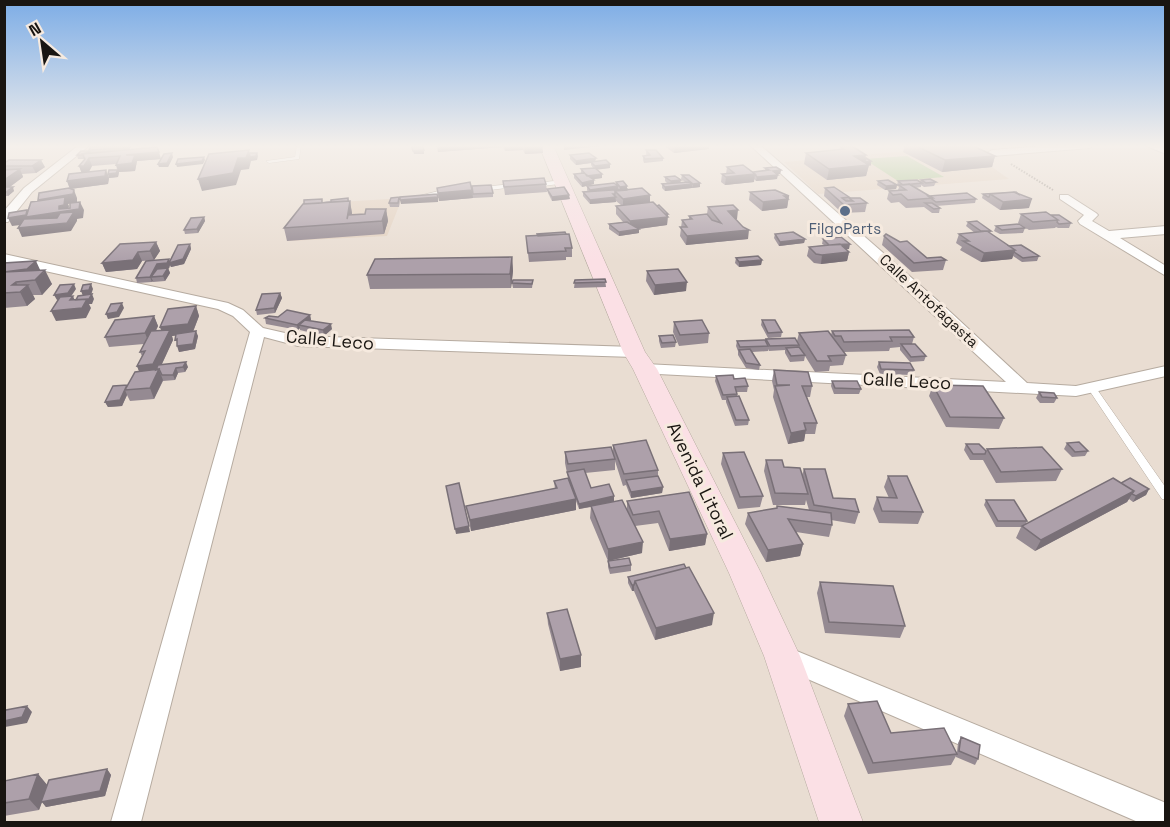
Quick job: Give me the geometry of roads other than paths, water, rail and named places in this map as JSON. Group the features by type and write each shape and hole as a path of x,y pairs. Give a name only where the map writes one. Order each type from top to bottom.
{"street":[{"path":"4,219 36,184"},
{"name":"Avenida Litoral","path":"565,184 640,360 745,573 782,656 842,822"},
{"name":"Calle Antofagasta","path":"798,184 942,312 1021,387"},
{"path":"1064,197 1092,215 1084,221 1166,272"},
{"path":"1108,235 1166,230"},
{"name":"Calle Leco","path":"4,258 223,306 238,313 258,331 310,342 640,360 1076,391 1166,370"},
{"path":"126,822 258,331"},
{"path":"782,656 1166,819"}],"lane":[{"path":"479,189 545,184"},
{"path":"410,198 456,190"},
{"path":"1091,387 1166,496"}],"place":[{"name":"FilgoParts","path":"845,211"}]}
